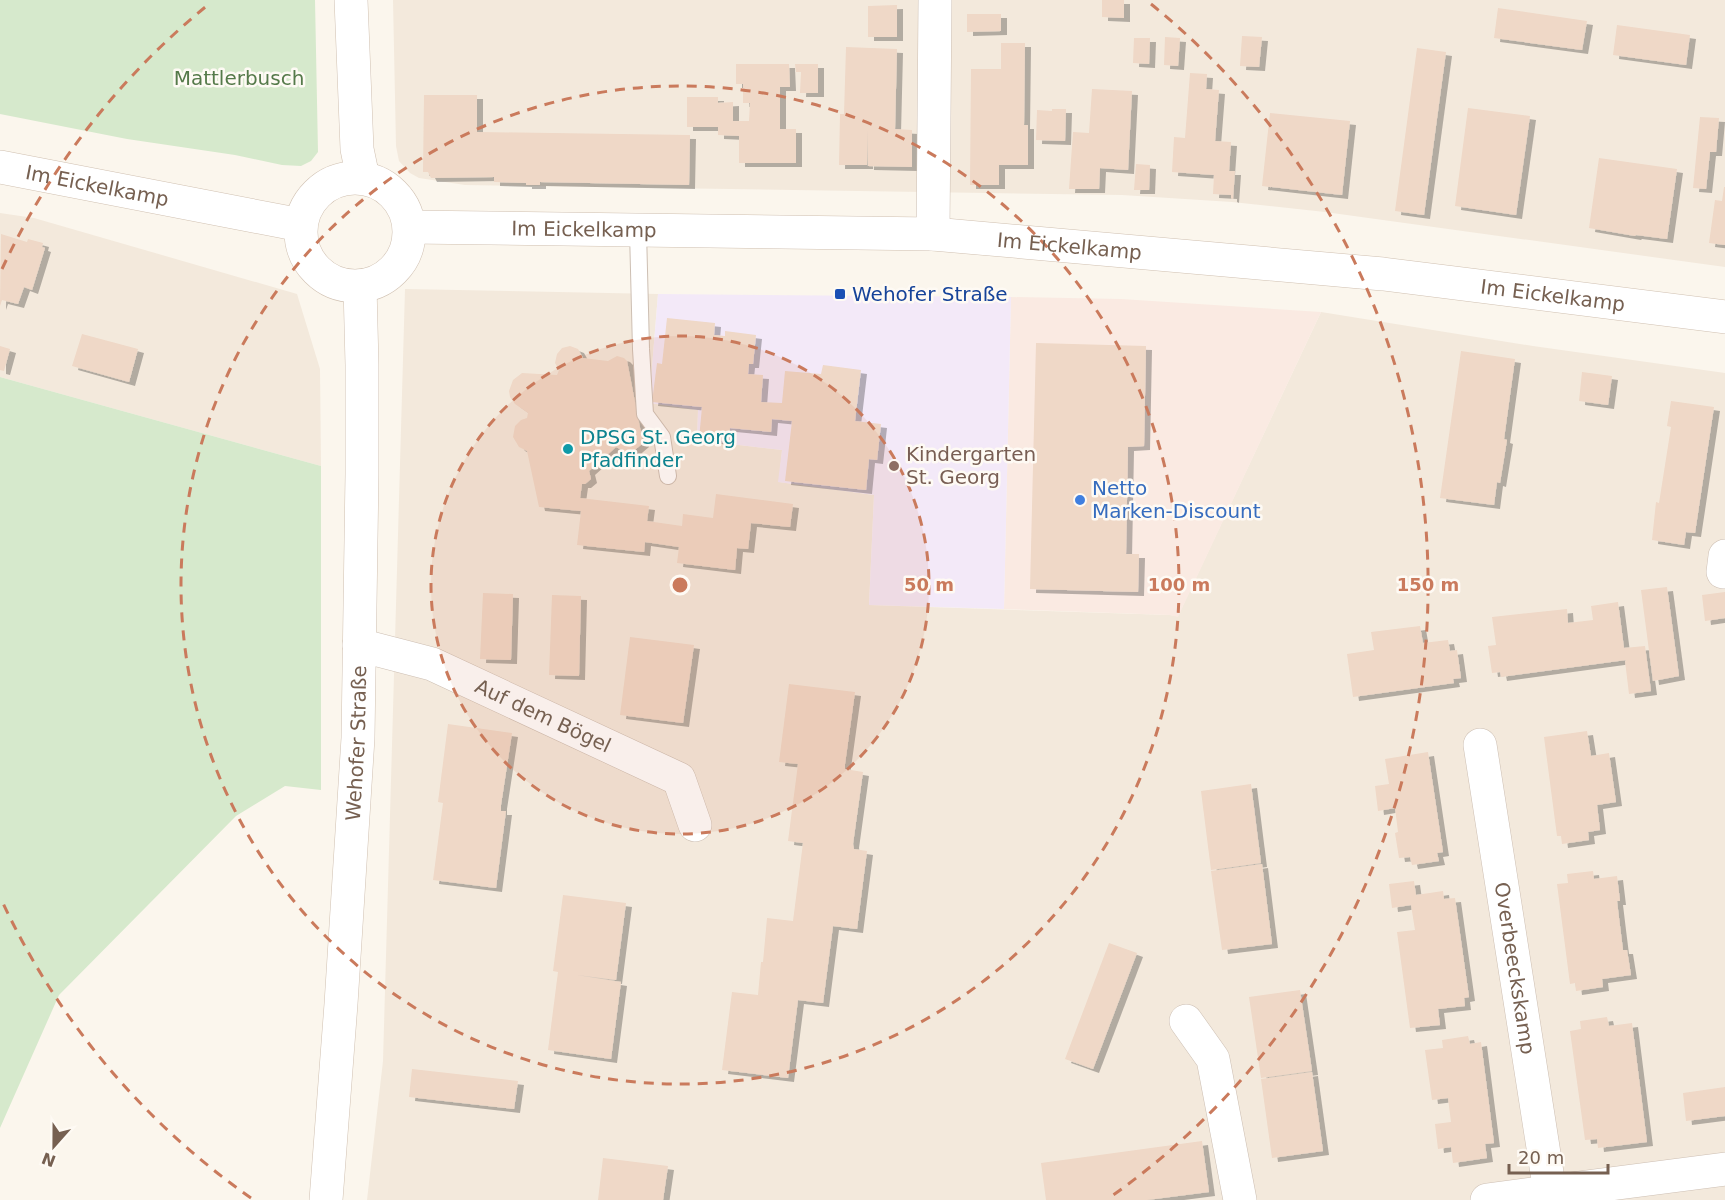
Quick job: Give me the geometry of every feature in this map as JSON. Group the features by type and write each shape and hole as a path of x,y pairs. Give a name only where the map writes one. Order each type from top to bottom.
{"street":[{"path":"351,0 357,149 363,178"},
{"path":"933,234 935,0"},
{"name":"Im Eickelkamp","path":"0,168 301,225"},
{"path":"363,178 381,184 395,195 405,210 410,227 407,248 397,267 386,277 374,284 344,285 328,279 316,270 306,256 301,225 309,204 323,188 342,180 363,178"},
{"name":"Im Eickelkamp","path":"410,227 933,234 1383,274 1725,317"},
{"name":"Wehofer Straße","path":"326,1200 358,738 362,463 360,286"},
{"name":"Auf dem Bögel","path":"359,645 432,664 679,779 695,825"},
{"name":"Overbeeckskamp","path":"1480,744 1550,1192"},
{"path":"1186,1021 1214,1059 1240,1200"},
{"path":"1487,1200 1725,1169"}],"lane":[{"path":"638,231 645,414 662,437 668,476"}],"shaded area":[{"path":"393,0 1725,0 1725,267 1325,212 1232,202 1122,195 465,185 419,178 410,173 399,161 396,146"},
{"path":"0,213 34,218 297,294 320,369 321,466 0,377"},
{"path":"405,289 658,294 649,403 698,410 697,440 782,450 779,482 874,495 869,605 1178,616 1321,312 1533,346 1725,373 1725,1200 367,1200 383,1061"},
{"name":"Kindergarten St. Georg","path":"658,294 1011,297 1004,609 869,605 874,495 778,482 782,450 697,440 698,410 649,403"},
{"path":"1011,297 1121,299 1321,312 1178,617 1004,609"}],"green space":[{"name":"Mattlerbusch","path":"0,0 315,0 318,152 311,161 301,166 282,165 235,155 127,139 0,114"},
{"path":"0,377 321,466 321,790 285,786 236,816 59,995 0,1128"}],"building":[{"path":"1102,0 1124,0 1124,18 1102,17"},
{"path":"897,5 897,37 868,37 868,6"},
{"path":"1498,8 1587,21 1582,50 1494,38"},
{"path":"967,14 1001,14 1001,31 967,32"},
{"path":"1617,25 1690,35 1686,65 1613,55"},
{"path":"1242,36 1262,37 1259,67 1240,66"},
{"path":"1165,37 1180,38 1178,66 1164,65"},
{"path":"1134,38 1150,38 1149,64 1133,63"},
{"path":"1001,43 1025,43 1024,125 1028,125 1028,165 999,165 999,185 970,185 971,69 1001,69"},
{"path":"846,47 897,49 895,129 912,130 912,167 868,166 867,131 867,165 839,165 840,114 844,114"},
{"path":"1417,48 1446,52 1424,215 1395,211"},
{"path":"736,64 789,64 790,87 780,87 780,129 796,129 796,163 739,163 739,136 718,135 718,127 687,127 687,97 718,97 718,103 733,102 733,121 749,121 750,103 743,103 743,84 736,84"},
{"path":"795,64 818,64 818,93 800,93 801,72 796,72"},
{"path":"1190,73 1207,74 1206,89 1219,90 1215,141 1231,142 1229,171 1235,171 1233,199 1231,195 1213,194 1214,175 1172,172 1174,137 1185,138"},
{"path":"1092,89 1132,91 1128,170 1100,168 1099,189 1069,189 1073,132 1089,133"},
{"path":"424,95 477,95 477,132 690,135 689,185 540,182 540,185 526,185 526,183 494,182 494,177 431,178 428,172 423,172"},
{"path":"1468,108 1530,116 1516,215 1455,206"},
{"path":"1052,109 1066,109 1065,141 1036,140 1037,110 1052,111"},
{"path":"1270,113 1350,121 1342,195 1262,186"},
{"path":"1700,117 1719,118 1716,152 1710,152 1706,189 1693,188"},
{"path":"1599,158 1677,169 1667,239 1589,228"},
{"path":"1136,164 1150,165 1149,190 1134,190"},
{"path":"1724,187 1725,245 1709,243 1715,200 1722,201"},
{"path":"1,234 27,242 28,239 43,243 42,247 45,248 32,290 24,287 18,304 2,300 0,306"},
{"path":"667,318 715,323 714,335 725,336 725,331 756,335 753,364 749,364 748,374 763,375 761,402 782,403 785,371 821,374 823,365 861,370 855,421 881,424 877,460 869,459 866,490 785,481 792,421 772,419 771,432 730,428 729,441 699,439 702,407 652,402 657,363 662,364"},
{"path":"82,334 138,349 129,382 72,366"},
{"name":"Netto Marken-Discount","path":"1036,343 1146,346 1144,446 1128,447 1126,554 1139,554 1138,592 1030,589"},
{"path":"0,346 10,349 4,371 0,370"},
{"name":"DPSG St. Georg Pfadfinder","path":"570,346 578,349 583,358 608,361 617,356 627,361 643,443 630,454 616,447 589,471 591,479 582,484 580,498 649,506 647,521 682,526 683,514 713,518 716,494 793,504 790,527 751,523 748,549 737,548 735,570 677,563 679,547 645,542 644,552 577,545 581,511 539,507 527,451 519,447 513,437 515,426 527,418 528,413 515,404 509,391 513,380 522,373 557,375 559,370 555,363 557,354 562,348"},
{"path":"1461,351 1515,359 1504,439 1507,440 1494,505 1440,498"},
{"path":"1582,372 1612,376 1608,405 1579,401"},
{"path":"1671,401 1714,407 1695,533 1686,532 1684,545 1652,540 1656,502 1659,503 1671,427 1667,426"},
{"path":"1667,587 1679,676 1653,681 1641,590"},
{"path":"1725,592 1725,618 1705,621 1702,595"},
{"path":"483,593 513,594 511,660 480,659"},
{"path":"552,595 581,596 579,676 549,675"},
{"path":"1618,602 1624,648 1645,646 1651,691 1629,694 1626,660 1501,677 1500,672 1492,673 1488,646 1496,645 1492,617 1567,609 1568,623 1593,620 1591,606"},
{"path":"1420,626 1423,643 1448,640 1450,651 1457,650 1461,678 1453,679 1454,683 1353,697 1347,654 1374,650 1371,632"},
{"path":"630,637 694,645 683,723 620,715"},
{"path":"789,684 855,692 845,769 863,772 853,844 854,849 867,851 857,929 833,926 823,1003 798,1000 788,1078 722,1070 732,992 758,995 767,918 793,921 803,843 788,841 798,764 779,762"},
{"path":"448,724 512,733 501,805 501,811 506,811 496,888 433,880 443,803 438,802"},
{"path":"1587,731 1591,756 1609,753 1616,802 1597,805 1600,830 1588,832 1589,840 1562,844 1561,836 1557,836 1544,737"},
{"path":"1428,752 1443,852 1437,853 1439,861 1412,865 1410,857 1399,858 1395,833 1398,832 1395,808 1378,811 1375,786 1389,784 1385,759"},
{"path":"1251,784 1261,863 1211,870 1201,791"},
{"path":"1262,864 1272,944 1222,950 1211,871"},
{"path":"1593,871 1594,879 1617,876 1620,901 1617,901 1623,950 1627,950 1631,975 1602,979 1603,987 1576,991 1575,983 1570,984 1557,884 1568,883 1567,874"},
{"path":"1414,881 1416,895 1443,891 1444,899 1455,898 1469,997 1464,998 1465,1006 1438,1009 1440,1025 1410,1028 1397,932 1415,930 1411,905 1392,908 1389,884"},
{"path":"563,895 626,903 616,980 577,975 621,982 611,1059 548,1050 558,972 553,971"},
{"path":"1109,943 1137,953 1093,1069 1065,1059"},
{"path":"1300,990 1312,1071 1261,1078 1249,997"},
{"path":"1607,1017 1609,1026 1632,1023 1647,1142 1598,1148 1597,1139 1585,1140 1570,1031 1581,1029 1580,1021"},
{"path":"1468,1036 1470,1044 1481,1042 1494,1143 1485,1144 1487,1158 1453,1163 1451,1147 1438,1149 1435,1124 1451,1122 1448,1098 1432,1100 1425,1050 1443,1048 1442,1040"},
{"path":"412,1069 518,1081 514,1109 409,1097"},
{"path":"1312,1072 1323,1151 1272,1158 1261,1079"},
{"path":"1725,1087 1725,1116 1686,1121 1683,1093"},
{"path":"1202,1141 1209,1192 1147,1200 1046,1200 1041,1163"},
{"path":"603,1158 668,1166 663,1200 598,1200"}],"place":[{"name":"Wehofer Straße","path":"840,294"},
{"name":"DPSG St. Georg Pfadfinder","path":"568,449"},
{"name":"Kindergarten St. Georg","path":"894,466"},
{"name":"Netto Marken-Discount","path":"1080,500"}]}
